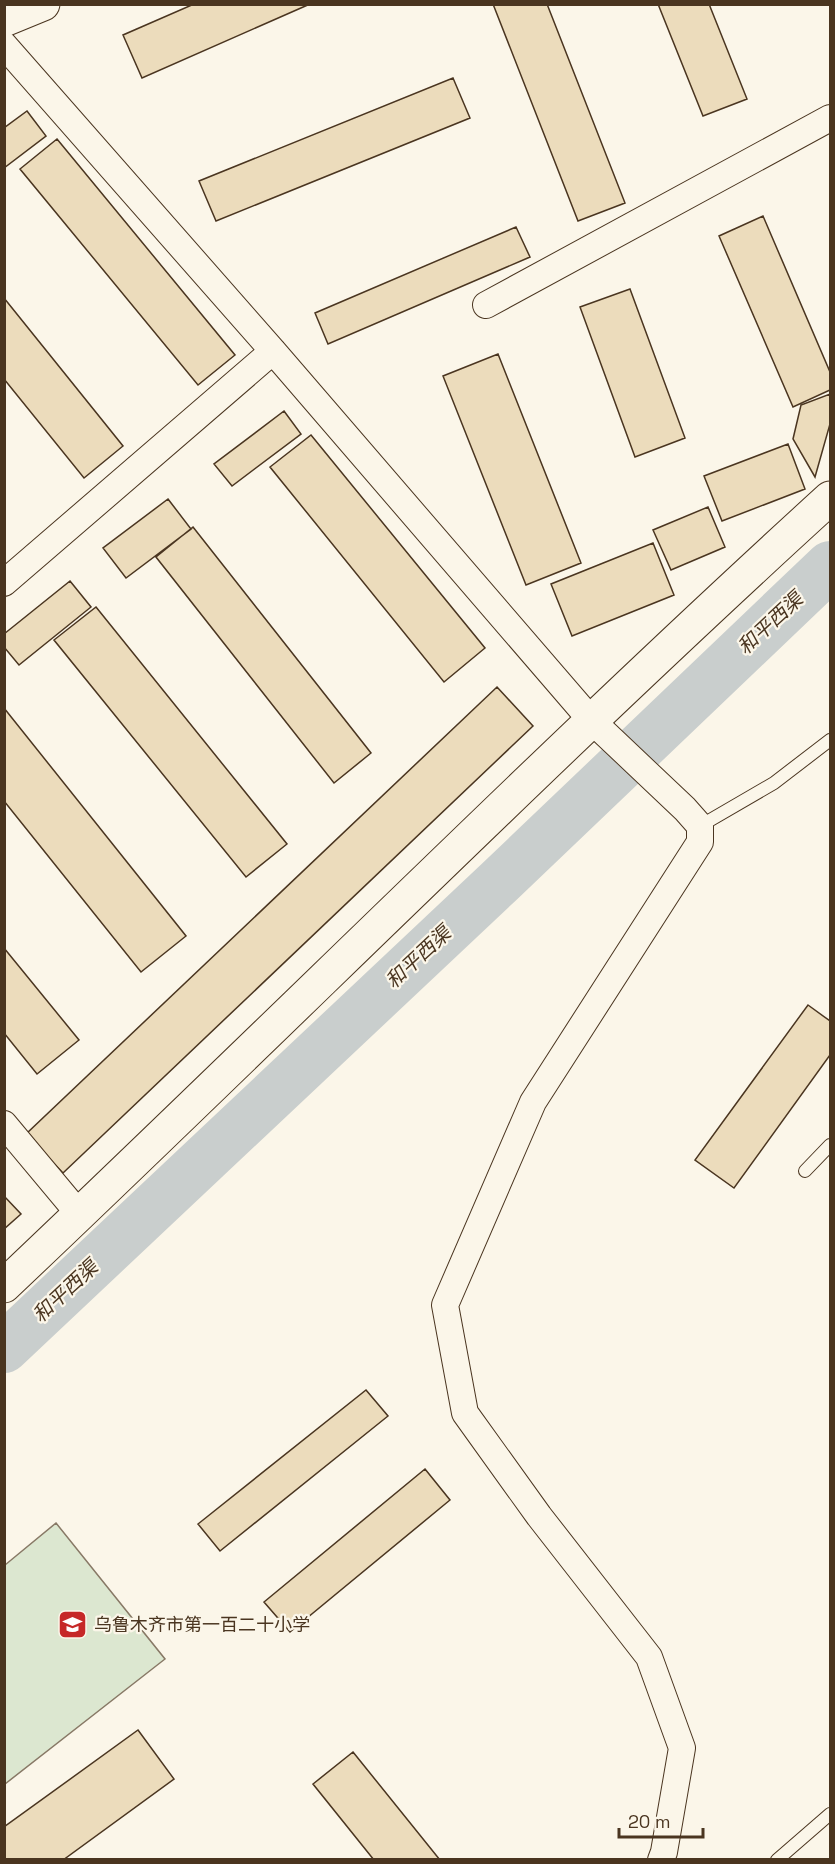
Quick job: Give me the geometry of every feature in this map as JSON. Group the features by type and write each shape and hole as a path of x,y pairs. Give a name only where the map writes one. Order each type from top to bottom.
{"street":[{"path":"4,20 43,4"},
{"path":"4,45 273,351 592,721 693,817 700,842 533,1102 445,1305 465,1413 539,1516 649,1657 682,1748 661,1860"},
{"path":"486,305 831,118"},
{"path":"4,583 273,351"},
{"path":"4,1286 699,618 831,498"},
{"path":"4,1124 80,1215"}],"lane":[{"path":"693,817 774,783 831,740"},
{"path":"805,1171 831,1145"},
{"path":"777,1860 831,1814"}],"green space":[{"path":"56,1523 165,1659 5,1784 5,1565"}],"building":[{"path":"194,4 310,4 142,78 123,35"},
{"path":"493,4 547,4 625,203 578,221"},
{"path":"658,4 709,4 747,99 703,116"},
{"path":"453,78 470,118 216,221 199,181"},
{"path":"27,111 46,136 4,168 4,128"},
{"path":"57,139 235,355 198,385 20,169"},
{"path":"763,216 830,372 830,390 793,407 719,236"},
{"path":"516,227 530,257 328,344 315,313"},
{"path":"630,289 685,438 635,457 580,307"},
{"path":"4,298 123,446 84,478 4,379"},
{"path":"498,354 581,563 526,585 443,376"},
{"path":"830,394 830,424 815,477 793,439 801,405"},
{"path":"284,411 301,434 232,486 214,464"},
{"path":"311,435 485,648 444,682 270,467"},
{"path":"788,444 805,489 722,521 704,476"},
{"path":"168,499 191,529 126,578 103,548"},
{"path":"708,507 725,547 671,570 653,530"},
{"path":"193,527 371,753 334,783 156,557"},
{"path":"653,543 674,595 572,636 551,584"},
{"path":"70,581 91,607 19,665 4,647 4,634"},
{"path":"96,607 287,844 246,877 54,640"},
{"path":"497,687 533,726 63,1173 26,1134"},
{"path":"4,708 186,936 141,972 4,801"},
{"path":"4,948 79,1040 37,1074 4,1033"},
{"path":"808,1005 830,1021 830,1055 734,1188 695,1160"},
{"path":"4,1196 21,1214 4,1229"},
{"path":"366,1390 388,1416 220,1551 198,1524"},
{"path":"425,1469 450,1500 290,1632 264,1602"},
{"path":"138,1730 174,1779 63,1860 4,1860 4,1827"},
{"path":"353,1752 440,1860 374,1860 313,1784"}],"waterway":[{"name":"和平西渠","path":"4,1348 499,882 830,566"}],"place":[{"name":"乌鲁木齐市第一百二十小学","path":"73,1624"}]}
